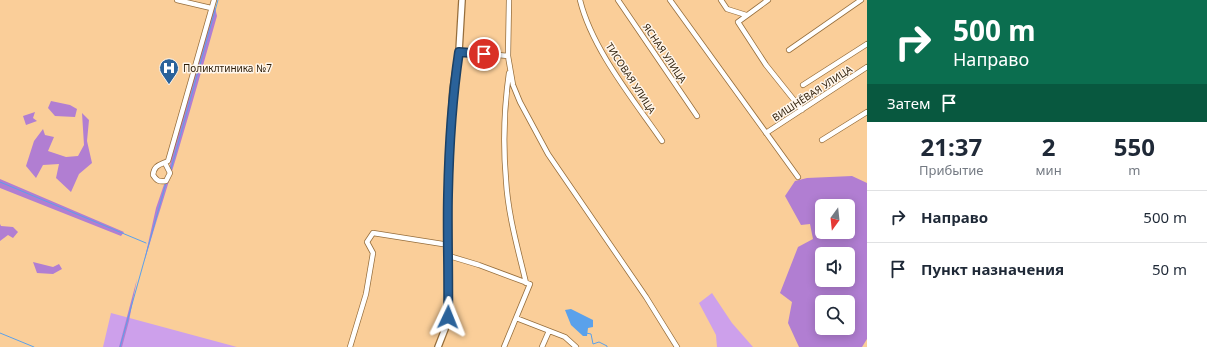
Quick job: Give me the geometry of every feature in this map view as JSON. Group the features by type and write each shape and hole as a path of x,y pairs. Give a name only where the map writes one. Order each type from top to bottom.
{"street":[{"path":"178,0 212,8"},
{"path":"165,163 168,161 214,0"},
{"path":"438,347 447,323 449,256 448,196 452,116 459,52 462,0"},
{"path":"509,0 509,70 520,102 548,154 646,298 677,347"},
{"name":"ТИСОВАЯ УЛИЦА","path":"580,0 591,29 603,54 662,141"},
{"name":"ЯСНАЯ УЛИЦА","path":"618,0 697,116"},
{"path":"670,0 798,177"},
{"path":"721,0 727,8 746,15"},
{"path":"768,0 738,22 766,65 802,110"},
{"path":"789,50 861,0"},
{"path":"803,85 867,44"},
{"path":"459,52 508,56"},
{"name":"ВИШНЁВАЯ УЛИЦА","path":"766,133 867,67"},
{"path":"509,70 505,97 506,181 514,236 526,283"},
{"path":"822,140 867,112"},
{"path":"350,347 366,294 373,253 367,242 373,233 449,245"},
{"path":"449,256 479,265 530,284 504,347"},
{"path":"516,318 564,337 576,347"},
{"path":"542,347 549,331"}],"shaded area":[{"path":"214,3 217,16 183,135 144,262 156,208 169,170 176,136"},
{"path":"51,101 70,105 77,109 75,117 55,116 48,108"},
{"path":"35,112 33,118 37,121 26,125 23,116"},
{"path":"82,113 89,120 87,141 92,163 79,174 71,192 56,178 59,164 43,165 36,178 26,166 34,141 43,129 45,135 54,137 48,151 66,157 78,156 84,145"},
{"path":"852,176 867,183 867,339 862,347 799,347 788,323 792,302 780,293 798,247 813,239 810,224 801,225 785,196 795,181 807,178"},
{"path":"0,179 124,232 121,236 0,188"},
{"path":"0,224 1,226 13,227 18,232 13,238 8,235 0,241"},
{"path":"33,262 53,267 59,264 62,269 53,274 37,273"},
{"path":"137,279 129,321 122,347 119,347"},
{"path":"712,293 732,323 753,347 717,347 716,335 699,303"},
{"path":"111,313 237,347 103,347"}],"water":[{"path":"571,309 593,320 593,327 588,328 587,336 583,336 571,325 565,310"}],"waterway":[{"path":"171,169 218,0"},
{"path":"0,182 146,243"},
{"path":"120,347 166,183"},
{"path":"0,333 34,347"},
{"path":"586,333 591,334 593,344 599,342 607,347"}],"place":[{"name":"Поликлтиника №7","path":"169,85"}],"route":[{"path":"448,317 448,196 455,76 459,52 484,54"}]}
